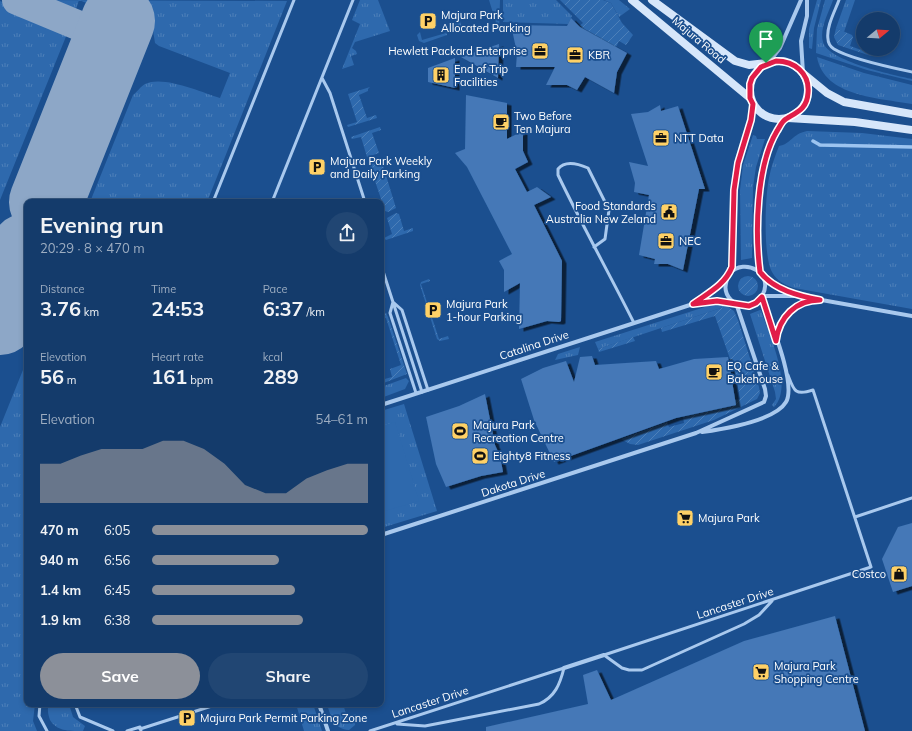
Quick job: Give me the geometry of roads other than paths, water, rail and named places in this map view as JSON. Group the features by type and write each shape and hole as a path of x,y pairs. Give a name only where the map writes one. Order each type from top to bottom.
{"main road":[{"name":"Majura Road","path":"632,0 752,101"},
{"name":"Majura Road","path":"652,0 735,61 749,65 768,63"},
{"path":"787,119 799,112 806,100 808,87 799,68 788,62 768,63 756,72 750,84 752,101 759,112 767,117 776,120 787,119 855,122 912,130"},
{"path":"803,74 827,93 844,102 912,114"}],"street":[{"path":"768,63 780,48 801,0"},
{"path":"803,74 801,41 807,0"},
{"path":"752,101 750,126 735,177 732,264 726,289 729,298 735,303 749,306 756,303 762,297 765,286 761,274 758,207 760,179 772,142 787,119"},
{"path":"729,275 736,268 746,266 752,267 782,288 799,296"},
{"name":"Catalina Drive","path":"693,304 717,287 729,275"},
{"path":"762,297 799,296 912,316"},
{"path":"696,433 737,425 777,412 784,406 788,397 790,386 788,374 762,297"},
{"path":"776,341 781,325 792,309 806,301 820,300"},
{"name":"Catalina Drive","path":"384,403 693,304 714,301 735,303"},
{"path":"696,433 760,404 766,399 765,389 735,303"},
{"name":"Dakota Drive","path":"384,534 696,433"},
{"path":"564,668 604,655"},
{"path":"320,707 328,731"}],"lane":[{"path":"214,199 294,0"},
{"path":"273,199 353,0"},
{"path":"839,0 828,32 828,41 832,47 839,52 876,64 912,72"},
{"path":"322,78 330,93 364,199"},
{"path":"594,247 605,239 609,210 588,168 568,163 564,164 558,169 558,175 594,247 634,323"},
{"path":"384,274 422,392"},
{"path":"393,302 402,311 428,390"},
{"path":"393,302 390,313 416,393"},
{"path":"788,374 793,387 798,392 803,393 813,390 855,517 912,498"},
{"name":"Lancaster Drive","path":"604,655 871,568 855,517"},
{"path":"604,655 616,665 625,669 644,669 744,624 759,615 772,601"},
{"path":"395,723 425,726 539,704 548,699 558,688 564,668"},
{"name":"Lancaster Drive","path":"370,731 564,668"},
{"path":"40,707 39,716 47,731"},
{"path":"76,707 80,717 113,731"},
{"path":"127,731 140,729 209,707"}],"waterway":[{"path":"813,141 820,145 912,147"}],"place":[{"name":"Majura Park Allocated Parking","path":"428,21"},
{"name":"Hewlett Packard Enterprise","path":"540,51"},
{"name":"KBR","path":"575,55"},
{"name":"End of Trip Facilities","path":"441,75"},
{"name":"Two Before Ten Majura","path":"501,122"},
{"name":"NTT Data","path":"661,138"},
{"name":"Majura Park Weekly and Daily Parking","path":"317,167"},
{"name":"Food Standards Australia New Zeland","path":"669,212"},
{"name":"NEC","path":"666,241"},
{"name":"Majura Park 1-hour Parking","path":"433,310"},
{"name":"EQ Cafe & Bakehouse","path":"714,372"},
{"name":"Majura Park Recreation Centre","path":"460,431"},
{"name":"Eighty8 Fitness","path":"480,456"},
{"name":"Majura Park","path":"685,518"},
{"name":"Costco","path":"899,574"},
{"name":"Majura Park Shopping Centre","path":"761,672"},
{"name":"Majura Park Permit Parking Zone","path":"187,718"}]}
